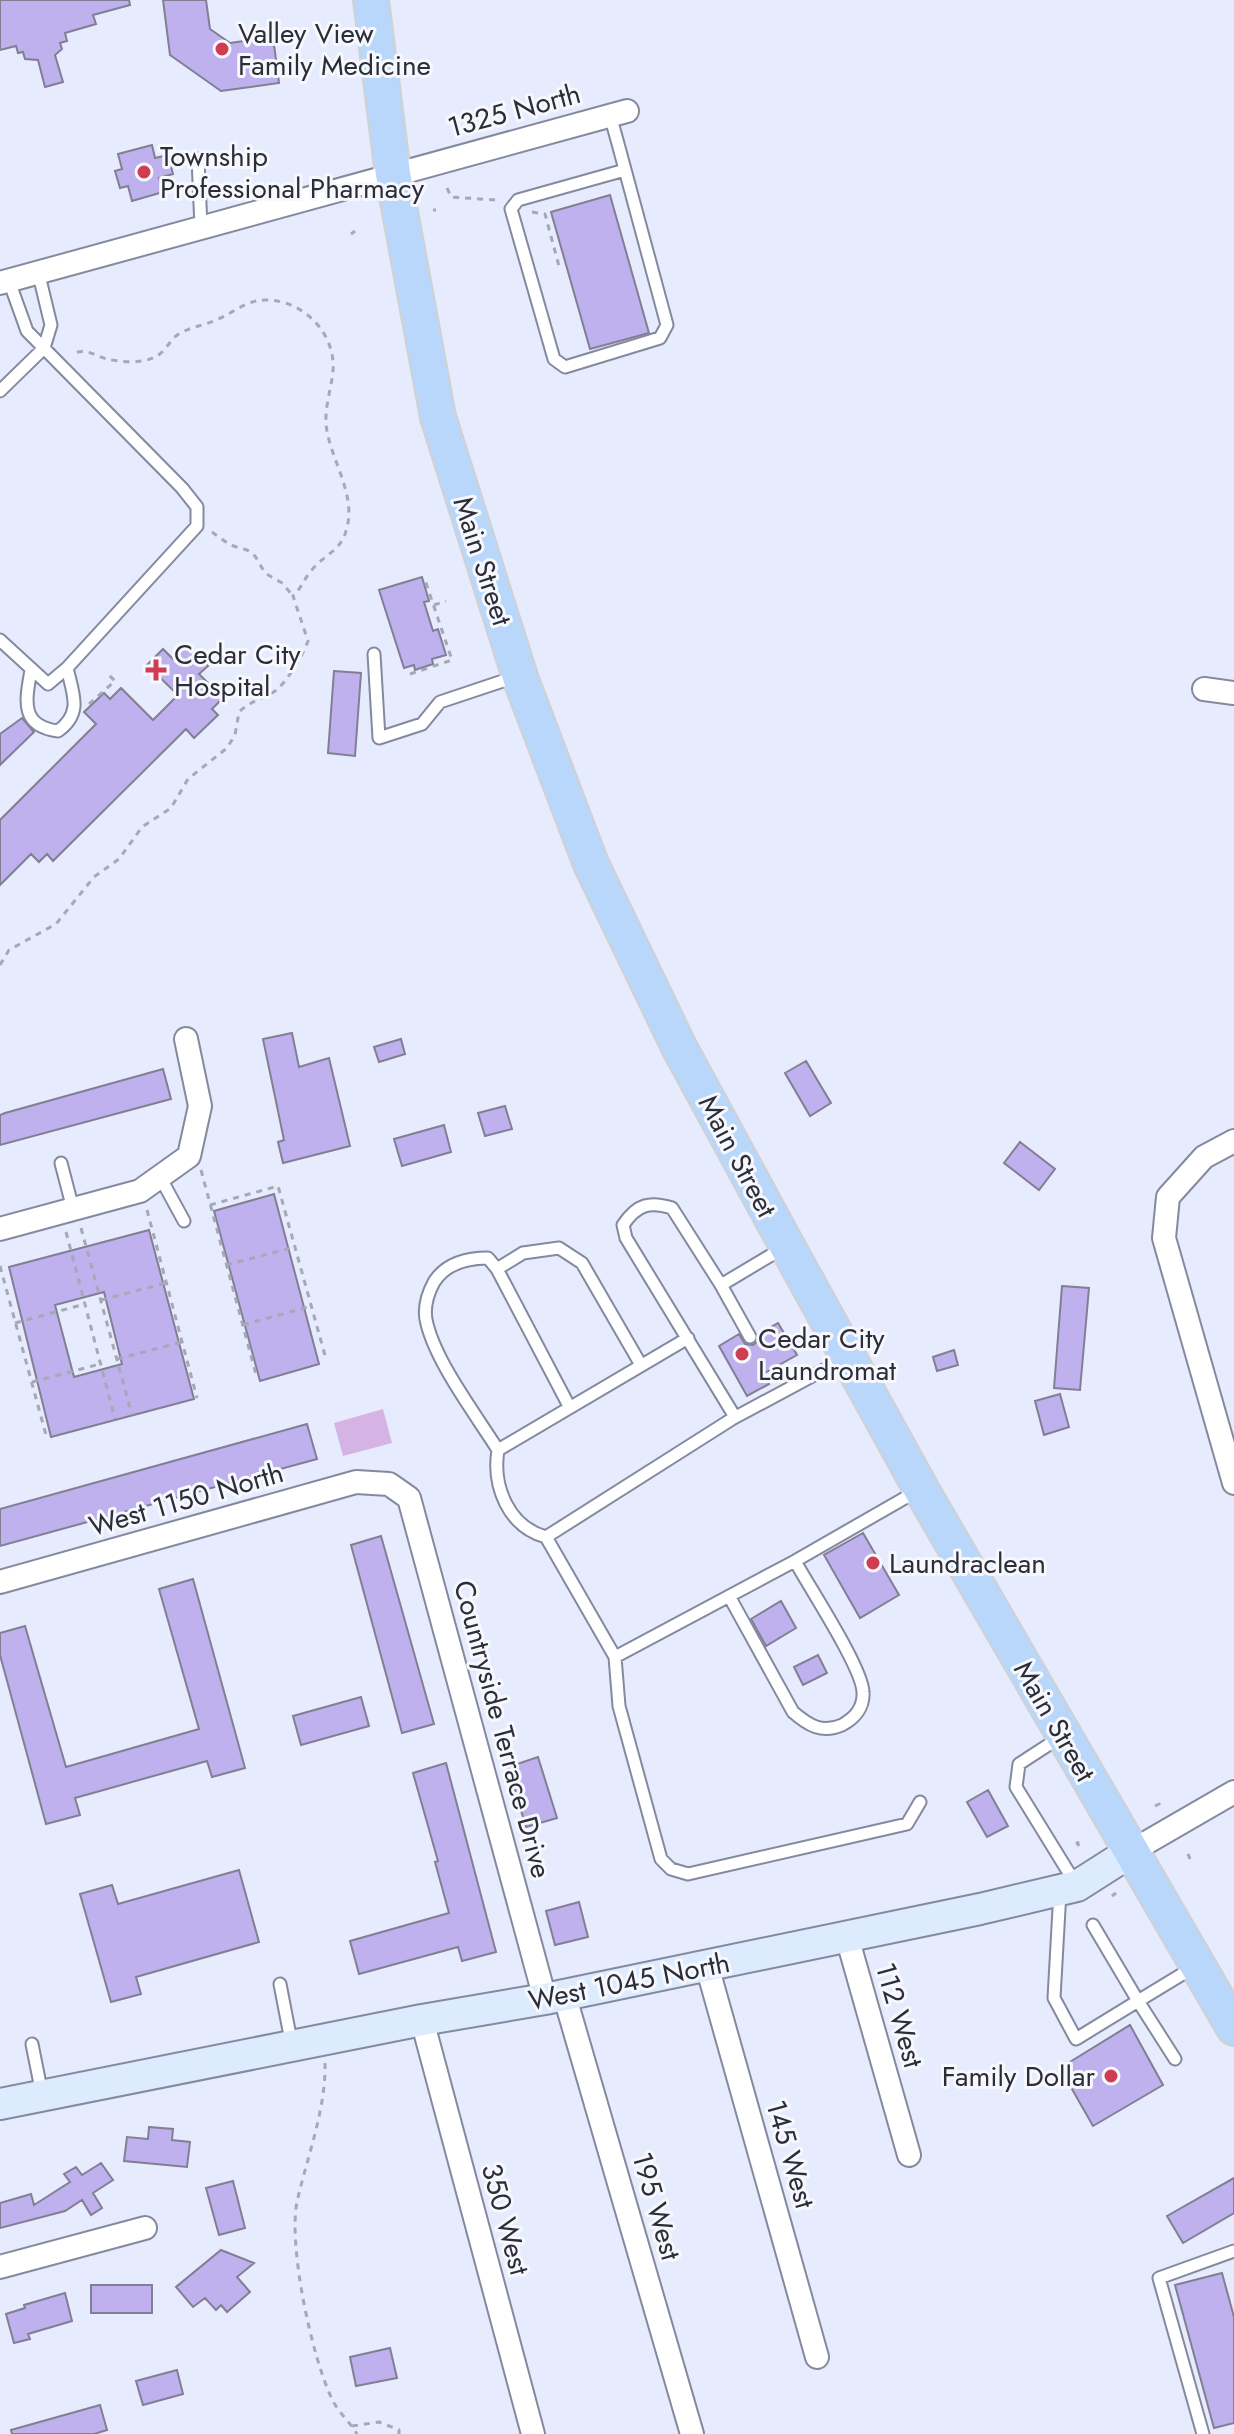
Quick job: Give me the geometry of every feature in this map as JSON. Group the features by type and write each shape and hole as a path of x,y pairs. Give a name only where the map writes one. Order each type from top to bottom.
{"main road":[{"path":"371,0 393,174"},
{"name":"Main Street","path":"393,174 438,417 519,676 591,864 679,1047 921,1489 1234,2028"},
{"name":"West 1045 North","path":"0,2104 707,1966 1068,1888 1132,1851"}],"street":[{"name":"1325 North","path":"4,282 618,113"},
{"path":"1204,689 1234,693"},
{"path":"0,1229 73,1221 140,1191 189,1156 200,1106 186,1039"},
{"path":"1234,1141 1204,1157 1168,1197 1164,1238 1234,1483"},
{"name":"West 1150 North","path":"0,1582 356,1482 389,1484"},
{"name":"Countryside Terrace Drive","path":"389,1484 409,1498 555,1996"},
{"name":"West 1045 North","path":"1132,1851 1234,1792"},
{"name":"112 West","path":"847,1937 909,2155"},
{"name":"145 West","path":"707,1966 817,2357"},
{"name":"195 West","path":"555,1996 692,2434"},
{"name":"350 West","path":"422,2020 533,2434"},
{"path":"0,2267 145,2228"}],"lane":[{"path":"618,113 625,170 667,325 660,338 565,367 554,359 511,209 518,200 625,170"},
{"path":"198,159 201,227"},
{"path":"0,391 44,348 51,325 38,271"},
{"path":"0,640 48,684 67,668 197,526 197,507 182,488 27,331 4,282"},
{"path":"374,654 379,738 422,724 440,702 519,676"},
{"path":"31,670 25,706 33,721 46,730 58,731 70,723 75,712 67,668"},
{"path":"61,1163 73,1221"},
{"path":"160,1177 184,1221"},
{"path":"735,1417 626,1238 623,1225 641,1205 656,1203 672,1208 750,1337"},
{"path":"721,1285 787,1246"},
{"path":"497,1269 523,1253 559,1248 582,1263 641,1365"},
{"path":"569,1406 497,1269 488,1258 471,1258 440,1273 429,1291 425,1310 427,1326 442,1361 498,1450 496,1473 501,1494 511,1512 520,1525 546,1537 615,1657 619,1706 661,1859 671,1869 688,1874 907,1824 920,1802"},
{"path":"498,1450 688,1338"},
{"path":"546,1537 735,1417 849,1357"},
{"path":"615,1657 795,1561 921,1489"},
{"path":"729,1596 793,1712 809,1726 831,1730 849,1721 862,1707 860,1680 795,1561"},
{"path":"1064,1735 1019,1764 1016,1787 1068,1888 1054,1998 1076,2039 1198,1964"},
{"path":"1093,1925 1175,2059"},
{"path":"280,1984 292,2046"},
{"path":"32,2044 42,2096"},
{"path":"1203,2434 1159,2278 1234,2251"}],"path":[{"path":"447,188 451,197 496,200"},
{"path":"529,212 545,214 559,266"},
{"path":"73,354 83,351 109,360 139,361 156,357 184,331 216,320 252,301 269,300 298,308 317,323 333,358 326,426 347,494 348,521 340,545 313,568 293,596"},
{"path":"0,965 9,950 56,924 94,877 119,859 142,827 171,808 188,779 227,748 235,735 239,712 254,700 275,692 299,662 308,641 293,596 282,583 265,573 255,556 230,545 212,532"},
{"path":"410,674 452,660 424,577"},
{"path":"434,605 446,601"},
{"path":"88,704 115,681 106,672"},
{"path":"201,1170 257,1378"},
{"path":"210,1205 278,1186 326,1359"},
{"path":"146,1206 197,1398"},
{"path":"73,1221 101,1300 132,1415"},
{"path":"73,1221 85,1304 115,1419"},
{"path":"226,1265 295,1247"},
{"path":"0,1266 46,1435"},
{"path":"101,1300 166,1283"},
{"path":"15,1323 85,1304"},
{"path":"243,1325 311,1306"},
{"path":"117,1359 182,1342"},
{"path":"32,1382 100,1364"},
{"path":"325,2040 323,2084 316,2129 297,2205 294,2239 300,2283 332,2401 357,2434"},
{"path":"352,2426 379,2422 399,2430 399,2434"}],"shaded area":[{"path":"383,1409 392,1443 343,1456 334,1423"}],"building":[{"path":"0,0 129,0 130,5 93,15 96,24 65,33 67,41 60,43 62,49 55,55 63,82 45,87 38,60 25,59 16,46 0,50"},
{"name":"Valley View Family Medicine","path":"163,0 206,0 210,29 230,43 273,37 279,83 221,91 170,55"},
{"name":"Township Professional Pharmacy","path":"152,145 155,158 168,155 173,174 159,178 163,192 132,201 128,186 120,188 115,171 122,169 118,154"},
{"path":"610,195 649,333 590,349 551,212"},
{"path":"422,577 429,601 424,602 433,631 438,629 446,655 432,659 433,664 415,670 414,665 404,668 379,590"},
{"path":"187,645 208,666 199,674 223,698 212,709 218,715 194,738 186,729 53,861 47,854 39,862 31,854 0,885 0,820 96,724 84,712 104,693 110,699 121,688 153,720 178,695 147,665 163,649 173,659"},
{"path":"334,671 361,673 355,756 328,753"},
{"path":"22,718 34,732 0,765 0,734"},
{"path":"292,1033 299,1067 329,1058 350,1146 283,1163 278,1142 284,1140 263,1039"},
{"path":"401,1039 405,1054 379,1062 374,1047"},
{"path":"806,1061 831,1103 810,1116 785,1073"},
{"path":"163,1069 171,1099 0,1145 0,1115"},
{"path":"505,1106 512,1129 485,1136 478,1113"},
{"path":"444,1125 451,1152 402,1166 394,1139"},
{"path":"1020,1142 1055,1169 1039,1190 1004,1163"},
{"path":"274,1194 319,1364 260,1381 214,1211"},
{"path":"149,1230 194,1399 51,1437 9,1267","holes":["104,1292 122,1364 74,1377 55,1305"]},
{"path":"1062,1286 1089,1288 1080,1390 1054,1388"},
{"path":"778,1323 797,1355 763,1374 769,1384 747,1396 719,1346 739,1334 745,1344 753,1345 758,1341 758,1334"},
{"path":"954,1350 958,1365 937,1371 933,1357"},
{"path":"1060,1394 1069,1427 1044,1435 1035,1401"},
{"path":"307,1424 317,1459 0,1546 0,1509"},
{"path":"863,1533 899,1595 860,1618 824,1555"},
{"path":"381,1536 434,1724 402,1733 351,1545"},
{"path":"193,1579 245,1768 212,1777 207,1761 75,1798 80,1815 46,1824 0,1655 0,1633 25,1626 66,1767 199,1729 159,1589"},
{"path":"781,1601 796,1628 766,1646 751,1619"},
{"path":"818,1655 827,1673 803,1685 794,1667"},
{"path":"361,1697 369,1726 301,1745 293,1716"},
{"path":"538,1757 557,1818 526,1827 508,1767"},
{"path":"446,1763 496,1952 462,1961 458,1947 359,1974 350,1941 449,1913 413,1773"},
{"path":"988,1790 1008,1826 987,1837 967,1802"},
{"path":"239,1870 259,1942 136,1977 141,1994 111,2002 80,1894 112,1885 118,1904"},
{"path":"579,1902 588,1937 555,1945 546,1911"},
{"name":"Family Dollar","path":"1130,2025 1163,2085 1093,2126 1060,2068"},
{"path":"149,2127 173,2129 172,2140 190,2142 187,2167 124,2161 127,2137 148,2139"},
{"path":"101,2163 113,2180 93,2193 102,2208 91,2215 82,2200 65,2211 0,2228 0,2203 31,2194 34,2205 70,2182 64,2174 76,2167 82,2175"},
{"path":"1234,2178 1234,2213 1183,2243 1167,2216"},
{"path":"233,2181 245,2228 219,2235 206,2188"},
{"path":"221,2250 254,2263 237,2277 250,2292 227,2312 221,2305 216,2310 205,2298 193,2307 176,2287"},
{"path":"1222,2273 1234,2317 1234,2423 1214,2428 1175,2285"},
{"path":"91,2285 152,2285 152,2313 91,2313"},
{"path":"65,2293 72,2321 28,2334 30,2339 14,2343 6,2314 25,2308 24,2305"},
{"path":"390,2348 397,2378 356,2386 350,2357"},
{"path":"177,2370 183,2394 143,2405 136,2381"},
{"path":"100,2405 107,2430 94,2434 12,2434 11,2430"}],"place":[{"name":"Valley View Family Medicine","path":"222,49"},
{"name":"Township Professional Pharmacy","path":"144,172"},
{"name":"Cedar City Hospital","path":"156,670"},
{"name":"Cedar City Laundromat","path":"742,1354"},
{"name":"Laundraclean","path":"873,1563"},
{"name":"Family Dollar","path":"1111,2076"}]}
